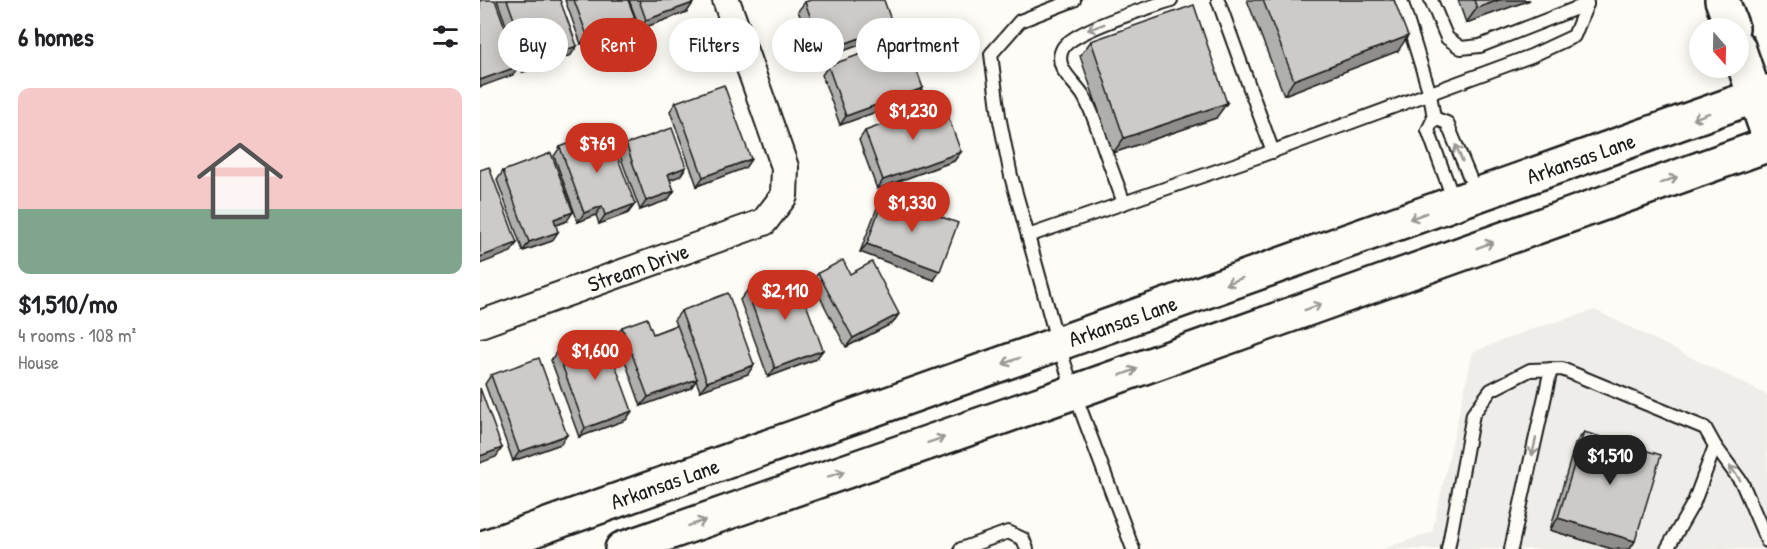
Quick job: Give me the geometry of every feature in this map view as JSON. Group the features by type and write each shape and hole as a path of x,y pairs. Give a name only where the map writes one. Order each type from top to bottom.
{"main road":[{"path":"1722,0 1728,18"},
{"path":"1749,69 1761,94 1767,131"},
{"name":"Arkansas Lane","path":"480,549 1761,94"},
{"path":"622,549 1074,392 1767,145"}],"street":[{"name":"Stream Drive","path":"480,324 764,222 784,196 784,167 726,0"}],"lane":[{"path":"1124,203 1092,113 1082,93 1064,71 1060,58 1061,50 1068,41 1083,32 1171,0"},
{"path":"1218,0 1273,152"},
{"path":"1401,0 1430,94 1434,118 1428,130 1466,199"},
{"path":"1431,0 1447,38 1461,48 1480,46 1587,2"},
{"path":"1066,1 1020,21 991,54 999,116 1011,176 1058,344 1133,549"},
{"path":"1028,236 1273,152 1531,56 1574,36 1587,2"},
{"path":"1434,118 1447,123 1466,199"},
{"path":"1511,549 1551,369"},
{"path":"1448,549 1473,414 1491,390 1530,370 1551,369 1562,369 1705,428 1742,483 1767,541"},
{"path":"1667,549 1694,502 1715,446"},
{"path":"962,549 1008,532 1023,539 1027,549"}],"shaded area":[{"path":"1595,310 1767,395 1767,549 1383,549 1432,532 1473,352 1532,329"}],"building":[{"path":"480,0 495,0 502,18 498,18 498,72 502,72 480,80"},
{"path":"507,0 560,0 567,18 514,18"},
{"path":"574,0 628,0 635,18 581,18"},
{"path":"639,0 692,0 693,3 652,18 645,18"},
{"path":"811,0 884,0 890,18 856,18 856,39 844,44 844,18 811,18 805,2"},
{"path":"1263,0 1394,0 1408,36 1294,80"},
{"path":"1474,0 1499,0 1477,8"},
{"path":"1194,5 1227,103 1124,138 1091,41"},
{"path":"568,22 577,46 568,49"},
{"path":"856,56 856,72 917,72 923,88 846,116 830,72 844,72 844,60"},
{"path":"724,85 751,159 703,177 676,102"},
{"path":"943,102 961,152 883,180 865,131"},
{"path":"672,128 686,167 668,174 674,191 646,201 626,144"},
{"path":"607,129 635,204 605,215 602,206 584,213 560,147"},
{"path":"551,153 573,212 554,219 558,232 529,242 503,171"},
{"path":"489,167 517,243 480,257 480,170"},
{"path":"884,196 958,223 940,271 867,244"},
{"path":"843,260 850,274 872,262 899,314 853,338 818,273"},
{"path":"795,274 823,350 775,368 747,291"},
{"path":"728,293 754,365 707,382 681,311"},
{"path":"647,318 653,334 677,325 697,379 648,397 622,327"},
{"path":"604,334 632,411 585,428 557,351"},
{"path":"539,358 567,435 519,452 491,375"},
{"path":"480,388 502,448 480,456"},
{"path":"1584,432 1661,455 1635,541 1558,518"}]}
